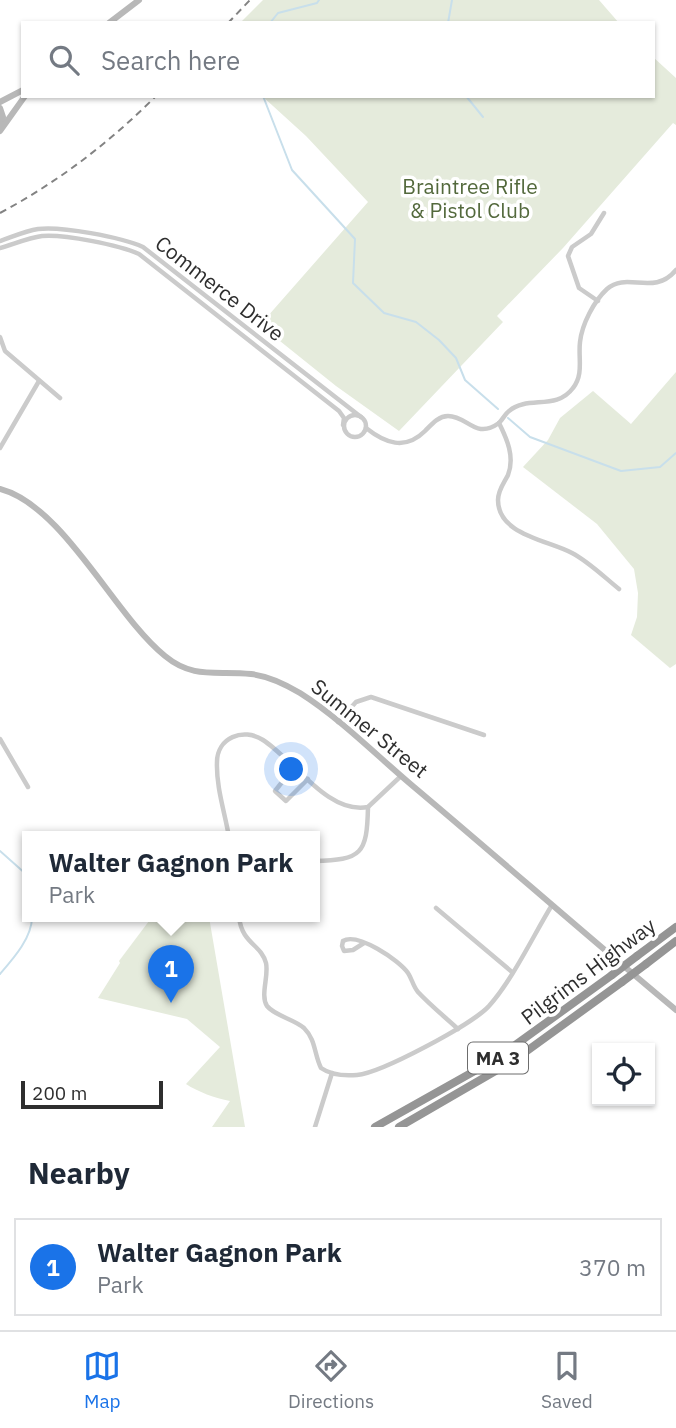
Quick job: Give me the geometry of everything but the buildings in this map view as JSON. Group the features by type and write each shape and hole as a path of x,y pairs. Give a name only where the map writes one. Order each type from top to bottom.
{"highway":[{"name":"Pilgrims Highway","path":"375,1127 503,1054 676,927"},
{"name":"Pilgrims Highway","path":"399,1127 513,1061 676,941"}],"street":[{"path":"112,21 139,0"},
{"path":"0,102 21,91"},
{"path":"1,130 24,98"},
{"path":"0,108 3,117 1,130"},
{"path":"598,301 579,288 568,256 572,247 591,234 604,213"},
{"name":"Commerce Drive","path":"0,240 46,229 135,244 154,255 361,417"},
{"name":"Commerce Drive","path":"0,248 50,236 125,249 147,259 338,411 344,418 344,425"},
{"path":"101,244 103,237"},
{"path":"8,238 10,245"},
{"path":"366,428 359,437 351,437 345,432 344,425 350,416 361,417 366,428 386,442 399,444 416,438 445,416 480,429 493,428 514,408 555,401 572,390 581,370 582,333 605,291 615,284 659,283 676,270"},
{"path":"0,337 2,351 60,398"},
{"path":"0,448 39,381"},
{"path":"499,424 510,450 511,461 498,496 503,518 519,531 574,554 619,589"},
{"name":"Summer Street","path":"0,489 28,502 50,521 146,637 167,658 194,672 250,674 276,681 299,692 676,1010"},
{"path":"337,723 356,702 371,697 484,735"},
{"path":"228,831 217,767 219,750 223,743 243,734 263,740 340,803 352,807 368,807"},
{"path":"0,739 28,787"},
{"path":"295,767 275,791 280,797 286,801 308,779"},
{"path":"320,860 343,860 358,853 366,838 368,807 401,776"},
{"path":"240,922 242,933 266,962 266,1004 304,1028 314,1042 321,1068 332,1073 357,1075 458,1029 491,1004 553,904"},
{"path":"436,908 512,972"},
{"path":"364,943 349,952 344,951 342,946 347,938 364,943 383,951 407,971 418,991 458,1029"},
{"path":"315,1127 332,1073"}],"green space":[{"path":"263,0 599,0 617,21 242,21"},
{"name":"Braintree Rifle & Pistol Club","path":"655,59 676,78 676,125 673,123 563,248 497,316 503,322 399,431 336,386 260,325 368,202 306,136 264,98 655,98"},
{"path":"676,372 676,664 670,668 631,635 637,617 638,593 634,569 597,524 523,467 548,440 560,418 593,391 631,424"},
{"path":"148,922 210,922 245,1127 212,1127 230,1101 186,1084 220,1047 187,1019 98,998 119,961"}],"waterway":[{"path":"272,21 278,13 317,3 319,0"},
{"path":"448,21 452,0"},
{"path":"264,98 292,170 355,239 353,283 384,313 416,322 439,340 456,358 465,380 498,409"},
{"path":"468,98 483,117"},
{"path":"508,418 530,437 621,471 660,467 676,453"},
{"path":"0,851 22,871"},
{"path":"0,974 16,955 29,933 31,922"}],"railway":[{"path":"230,21 250,0"},
{"path":"0,213 82,160 120,130 154,98"}],"place":[{"name":"Walter Gagnon Park","path":"171,1003"}]}
